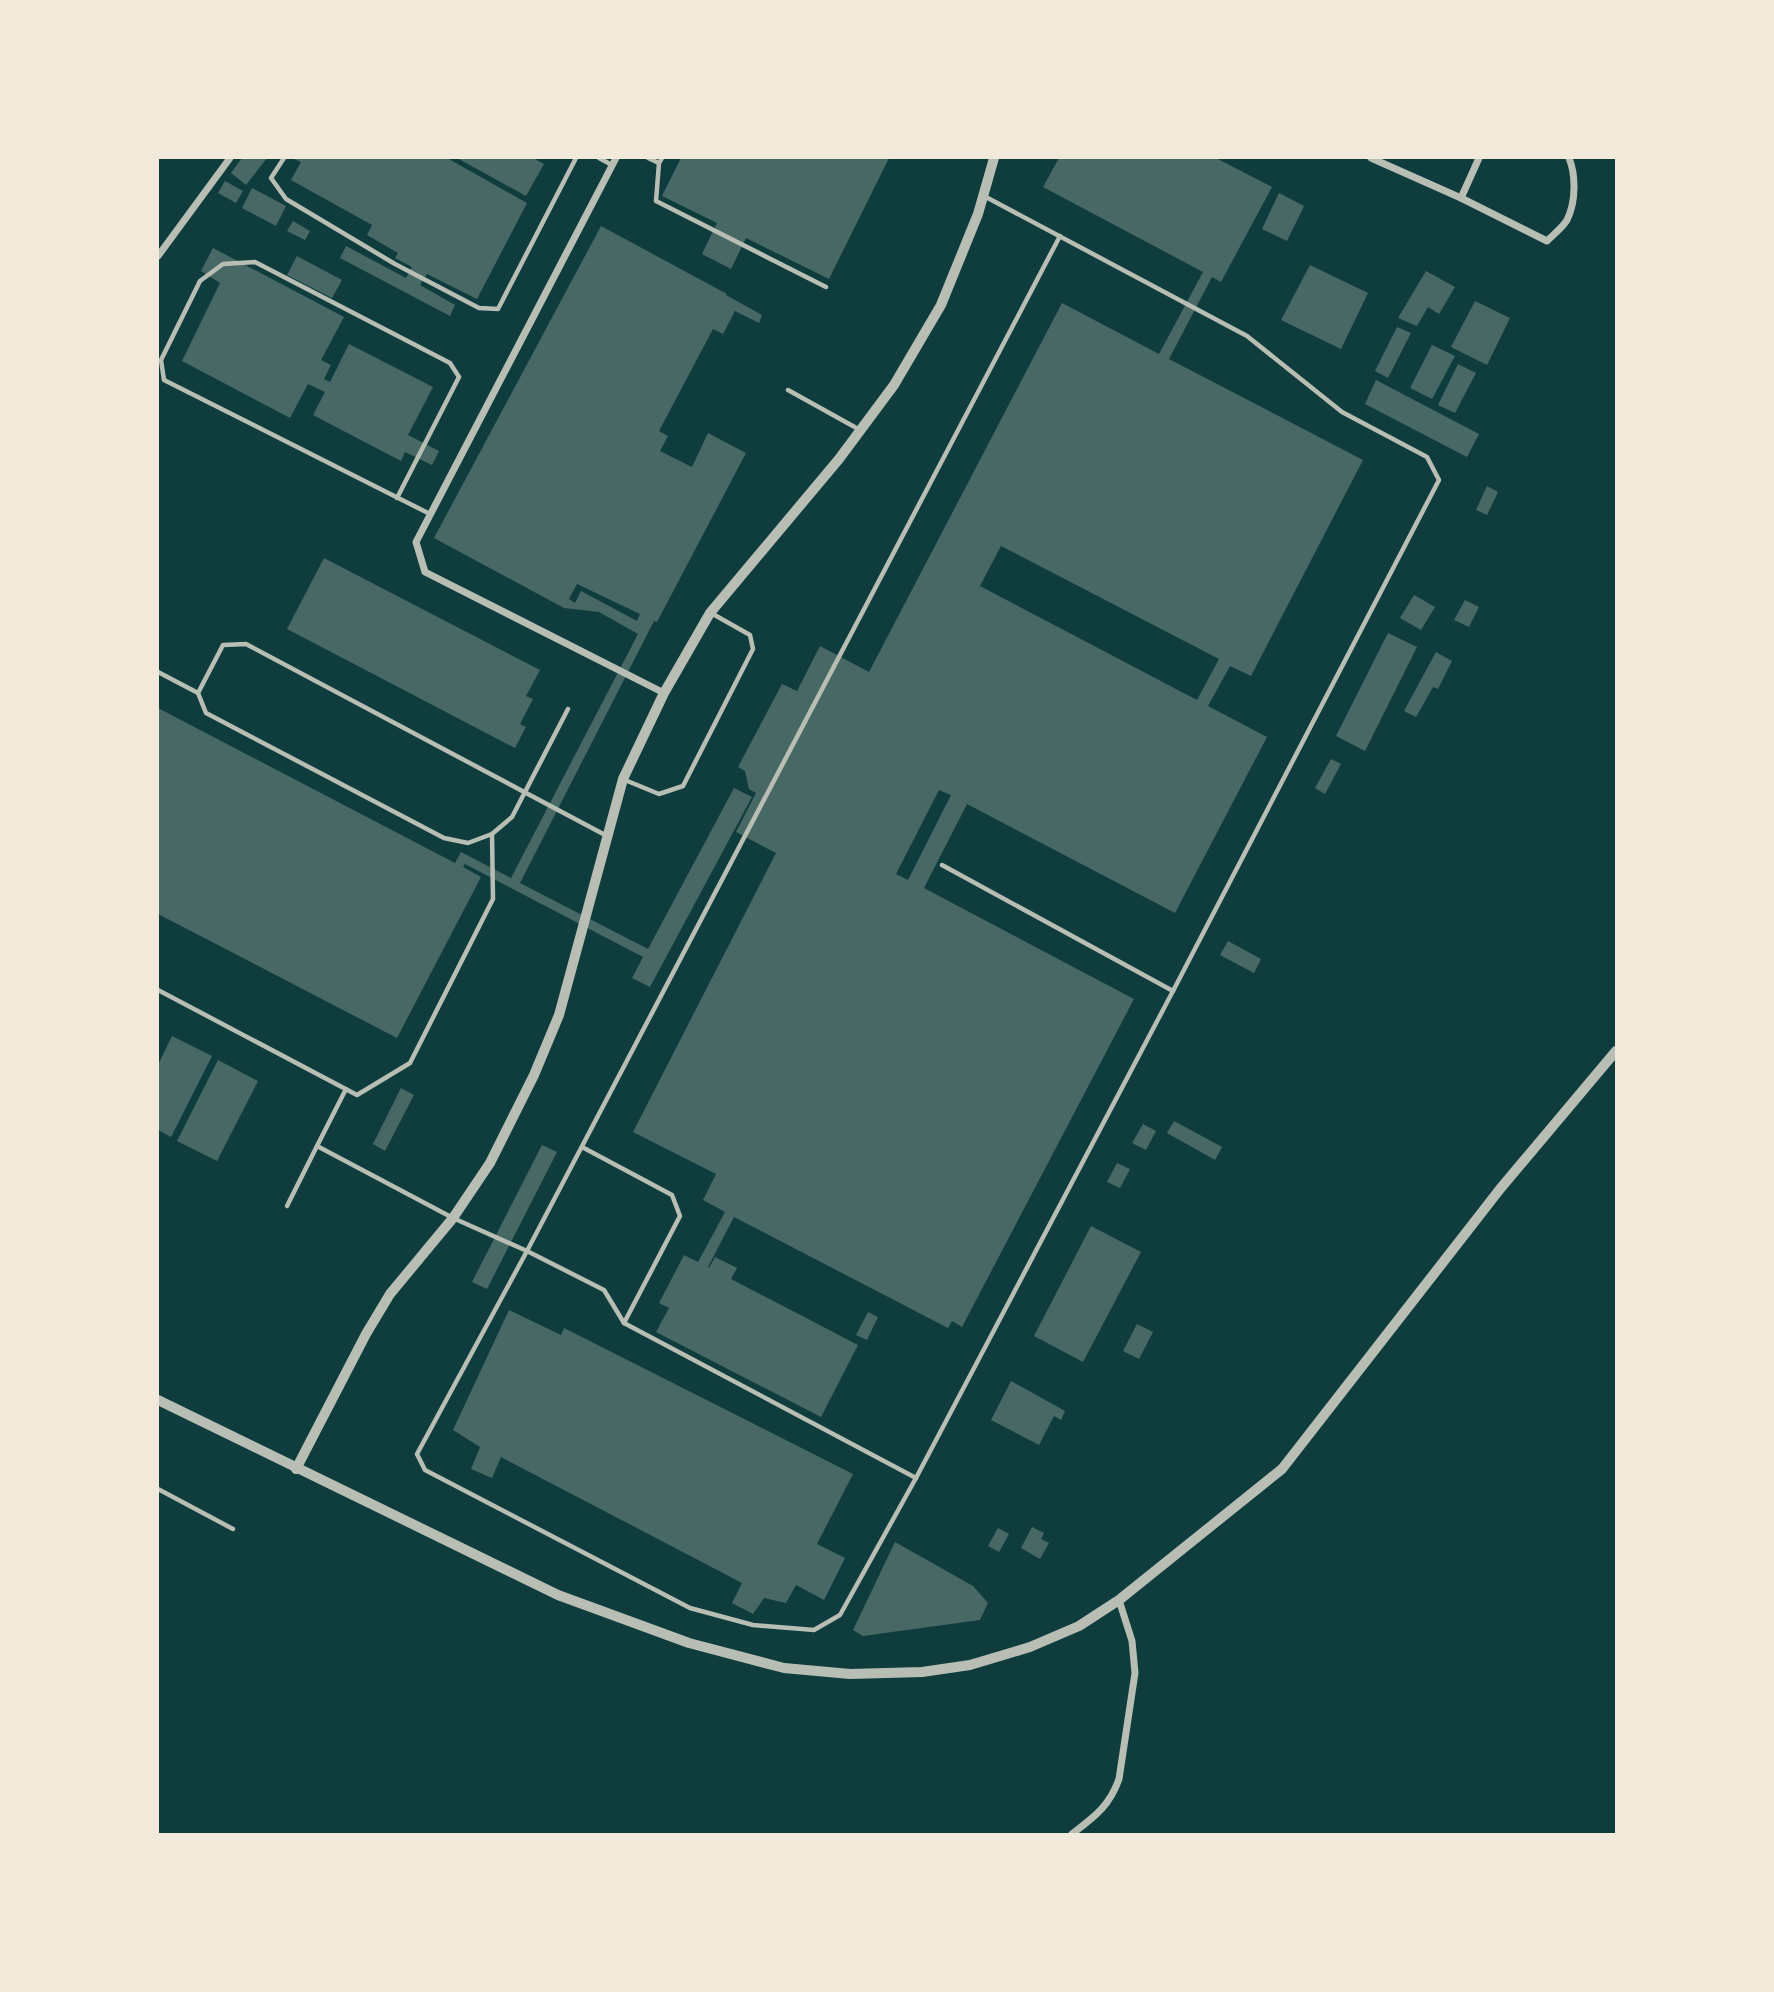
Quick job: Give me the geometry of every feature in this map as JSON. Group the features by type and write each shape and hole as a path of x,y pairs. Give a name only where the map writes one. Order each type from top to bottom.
{"street":[{"path":"158,256 230,158"},
{"path":"296,1468 366,1334 390,1294 453,1218 491,1163 534,1075 559,1015 623,779 664,693 710,613 839,459 894,385 941,304 978,214 994,158"},
{"path":"1371,158 1461,198 1547,241 1567,220 1573,196 1574,171 1569,158"},
{"path":"1461,198 1479,158"},
{"path":"614,161 416,542 425,572 664,693"},
{"path":"158,1400 558,1595 690,1643 784,1668 850,1674 922,1672 970,1665 1030,1647 1079,1626 1119,1600 1282,1469 1500,1189 1616,1051"},
{"path":"1072,1835 1097,1815 1113,1796 1119,1779 1135,1673 1132,1641 1119,1600"}],"lane":[{"path":"284,158 271,178 286,199 395,264 479,308 498,309 576,158"},
{"path":"598,158 614,161"},
{"path":"648,158 660,160 656,201 826,287"},
{"path":"983,195 1060,236 1247,336 1342,412 1427,457 1439,480 916,1478 840,1615 814,1630 753,1625 690,1608 425,1470 416,1454 582,1147 1060,236"},
{"path":"397,498 458,377 450,363 255,262 223,264 200,281 161,360 164,380 397,498 430,514"},
{"path":"788,390 860,430"},
{"path":"623,779 659,794 683,786 753,649 750,635 710,613"},
{"path":"198,693 223,645 246,645 608,836"},
{"path":"158,672 198,693 206,713 444,838 468,843 492,834 512,817 568,709"},
{"path":"158,990 357,1096 410,1063 493,899 492,834"},
{"path":"943,865 1173,991"},
{"path":"287,1206 346,1089"},
{"path":"317,1146 453,1218 604,1290 624,1323 916,1478"},
{"path":"582,1147 672,1195 680,1216 624,1323"},
{"path":"158,1489 233,1528"}],"building":[{"path":"242,158 267,158 246,185 231,173"},
{"path":"292,158 447,158 527,203 477,299 427,274 420,285 455,305 450,316 340,258 346,246 406,278 412,267 395,258 398,253 367,235 372,225 291,180 301,162"},
{"path":"457,158 533,158 544,164 526,196"},
{"path":"681,158 889,158 829,279 746,238 731,269 702,254 717,223 662,196"},
{"path":"1059,158 1216,158 1272,187 1221,282 1212,277 1169,359 1363,460 1251,676 1230,666 1208,706 1267,737 1175,913 967,804 924,888 1134,999 962,1327 952,1321 948,1328 734,1217 708,1267 715,1257 737,1268 731,1279 858,1345 821,1417 656,1332 669,1308 659,1303 684,1255 698,1262 725,1212 703,1200 716,1174 633,1132 776,853 736,832 756,793 749,789 745,771 738,767 782,684 797,691 820,646 869,672 1062,303 1159,354 1203,272 1043,187","holes":["1001,546 1219,659 1197,700 980,586","939,790 951,795 908,880 896,874"]},
{"path":"225,181 243,191 236,203 218,193"},
{"path":"252,188 286,206 276,226 242,208"},
{"path":"1279,193 1304,206 1287,241 1262,229"},
{"path":"293,221 310,231 305,240 287,231"},
{"path":"601,226 762,315 759,323 735,311 723,334 713,329 659,431 668,436 660,451 692,467 708,433 746,453 657,622 654,621 520,883 648,949 734,788 752,797 650,987 632,978 643,957 465,864 463,867 481,877 397,1038 158,914 158,708 455,863 461,852 511,878 638,634 599,612 564,608 434,538","holes":["577,584 640,614 637,621 581,591 575,603 569,599"]},
{"path":"213,248 344,317 321,360 331,365 324,379 330,382 349,344 433,387 408,435 439,451 432,465 405,452 401,461 313,415 325,392 308,384 290,418 182,361 220,283 201,271"},
{"path":"297,256 342,280 332,298 287,275"},
{"path":"1310,265 1368,293 1341,349 1281,320"},
{"path":"1426,271 1455,287 1439,314 1428,307 1417,326 1398,318"},
{"path":"1475,301 1510,318 1487,365 1451,347"},
{"path":"1397,327 1411,333 1388,378 1375,371"},
{"path":"1432,345 1455,356 1432,399 1410,388"},
{"path":"1458,364 1476,373 1455,413 1438,405"},
{"path":"1376,380 1479,434 1467,457 1365,404"},
{"path":"1487,486 1498,492 1487,515 1476,510"},
{"path":"324,558 540,670 526,696 533,699 520,724 526,727 515,748 287,629"},
{"path":"1414,595 1435,607 1421,630 1400,618"},
{"path":"1465,600 1479,607 1469,627 1454,620"},
{"path":"1388,633 1417,647 1365,751 1336,736"},
{"path":"1436,652 1452,661 1438,689 1433,687 1416,717 1404,711"},
{"path":"1331,759 1341,764 1325,794 1315,788"},
{"path":"1228,941 1261,959 1254,973 1220,955"},
{"path":"172,1036 212,1056 171,1137 158,1130 158,1065"},
{"path":"218,1060 258,1081 217,1161 177,1141"},
{"path":"401,1088 414,1095 385,1151 373,1144"},
{"path":"1174,1121 1222,1147 1215,1160 1167,1133"},
{"path":"1143,1124 1156,1131 1146,1150 1132,1143"},
{"path":"542,1145 557,1152 487,1289 472,1282"},
{"path":"1117,1163 1130,1169 1120,1188 1107,1182"},
{"path":"1091,1226 1141,1252 1083,1362 1034,1336"},
{"path":"509,1310 561,1335 564,1328 853,1474 817,1544 845,1558 824,1600 796,1585 786,1603 764,1598 753,1614 732,1603 742,1583 501,1457 492,1478 471,1469 480,1447 453,1430"},
{"path":"868,1312 878,1317 867,1340 856,1335"},
{"path":"1137,1324 1153,1332 1139,1359 1123,1351"},
{"path":"1011,1381 1065,1411 1061,1420 1054,1416 1039,1445 991,1420"},
{"path":"1032,1527 1044,1533 1041,1539 1049,1543 1040,1559 1021,1548"},
{"path":"998,1528 1009,1534 999,1552 988,1546"},
{"path":"895,1542 973,1586 988,1603 980,1620 863,1636 853,1630"}]}
